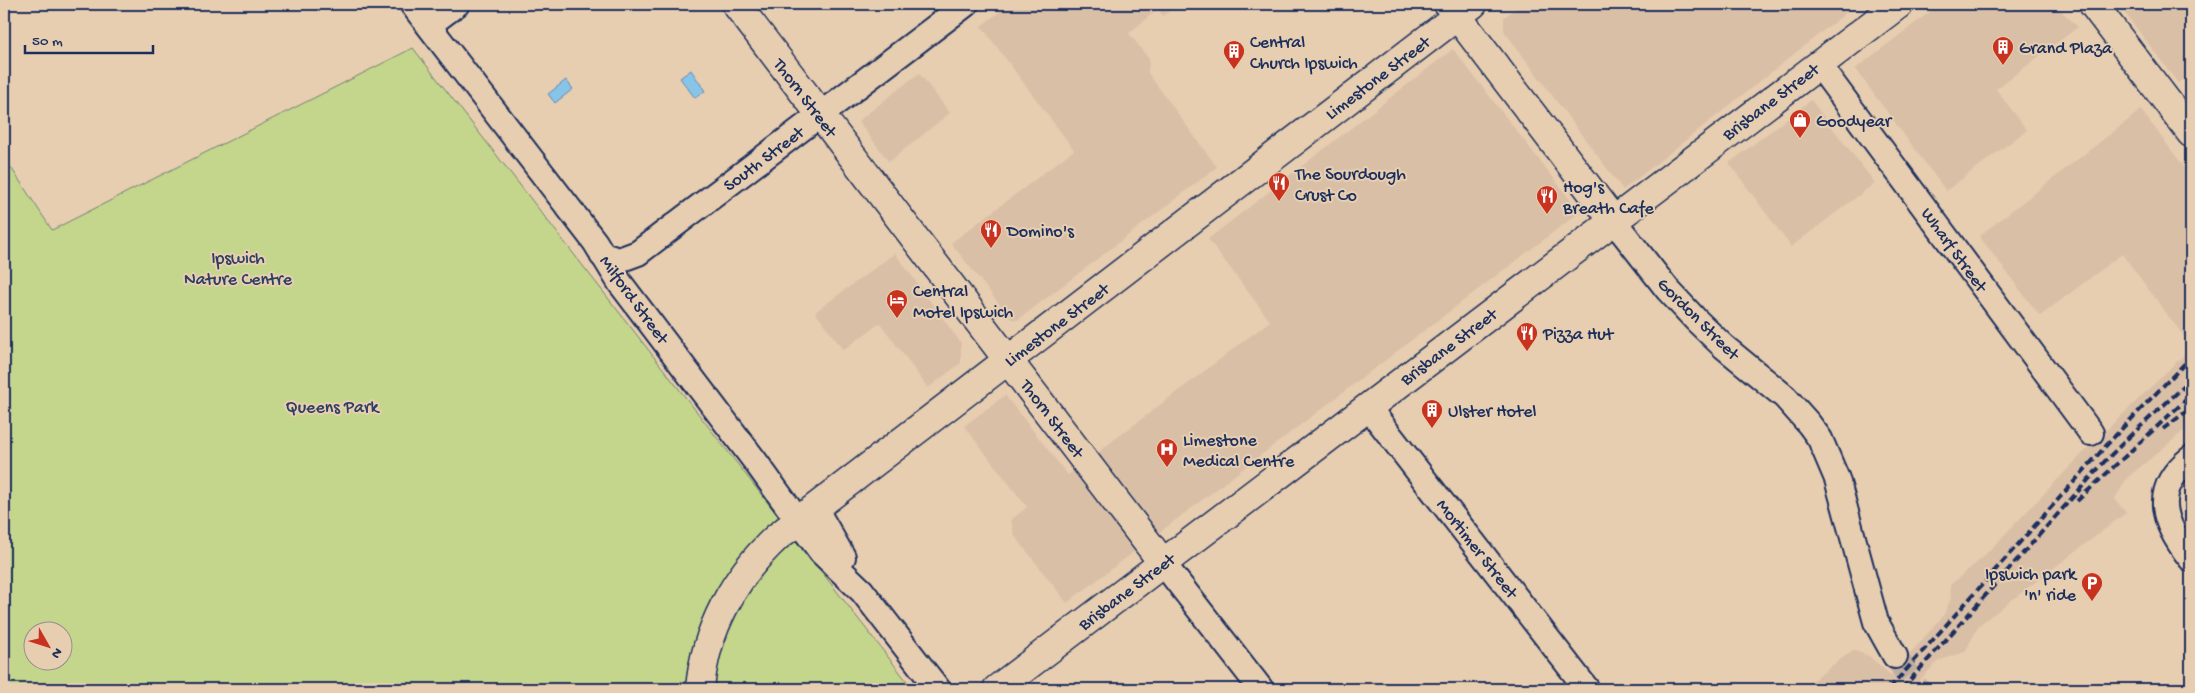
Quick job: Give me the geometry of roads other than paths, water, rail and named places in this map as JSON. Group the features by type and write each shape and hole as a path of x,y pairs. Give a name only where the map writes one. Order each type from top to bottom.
{"main road":[{"name":"Thorn Street","path":"736,4 1164,562"},
{"name":"Brisbane Street","path":"997,689 1899,4"},
{"path":"2093,4 2191,133"},
{"name":"Gordon Street","path":"1460,8 1613,220"},
{"name":"Limestone Street","path":"700,689 709,640 738,581 764,549 1460,8"}],"street":[{"name":"Milford Street","path":"412,4 594,242 620,283 755,461 806,515 822,552 862,591 938,689"},
{"path":"429,25 457,4"},
{"name":"South Street","path":"602,255 619,260 638,253 966,4"},
{"name":"Wharf Street","path":"1818,65 2091,432"},
{"name":"Gordon Street","path":"1613,220 1668,290 1696,320 1723,346 1784,396 1820,439 1837,478 1876,622 1895,656"},
{"name":"Mortimer Street","path":"1368,406 1587,689"},
{"path":"2191,458 2172,478 2166,492 2164,507 2170,529 2191,559"},
{"name":"Thorn Street","path":"1164,562 1261,689"}],"water":[{"path":"691,70 705,91 695,98 680,78"},
{"path":"566,80 573,89 555,103 548,94"}],"tunnel":[{"path":"1895,656 1918,689"}],"railway":[{"path":"1889,689 2113,438 2191,357"},
{"path":"2128,438 2191,380"},
{"path":"2077,501 2191,395"},
{"path":"2163,429 2191,408"},
{"path":"1902,689 2105,461 2133,433"}],"place":[{"name":"Grand Plaza","path":"2003,66"},
{"name":"Central Church Ipswich","path":"1234,70"},
{"name":"Goodyear","path":"1800,139"},
{"name":"The Sourdough Crust Co","path":"1279,202"},
{"name":"Hog's Breath Cafe","path":"1547,215"},
{"name":"Domino's","path":"991,249"},
{"name":"Central Motel Ipswich","path":"897,319"},
{"name":"Pizza Hut","path":"1527,352"},
{"name":"Ulster Hotel","path":"1432,429"},
{"name":"Limestone Medical Centre","path":"1167,468"},
{"name":"Ipswich park 'n' ride","path":"2092,602"}],"park label":[{"name":"Ipswich Nature Centre","path":"238,267"},
{"name":"Queens Park","path":"332,406"}]}
